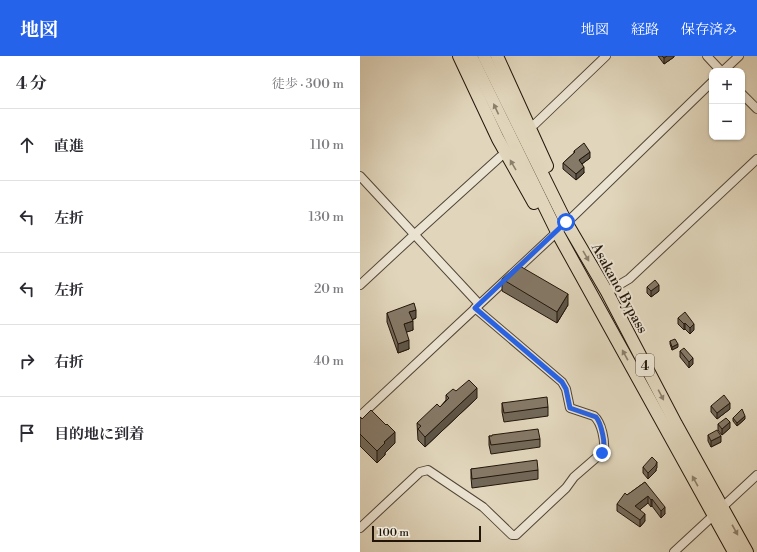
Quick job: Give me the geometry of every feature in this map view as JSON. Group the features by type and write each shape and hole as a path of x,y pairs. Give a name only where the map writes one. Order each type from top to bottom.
{"highway":[{"path":"459,56 476,94 506,153 544,220 557,232"},
{"name":"Asakano Bypass","path":"471,56 557,232 718,512 747,552"},
{"name":"Asakano Bypass","path":"484,56 566,222 607,292 676,424 718,512 734,552"},
{"path":"498,56 533,127"},
{"name":"4","path":"533,127 560,198 566,222"}],"street":[{"path":"533,127 606,56"},
{"path":"707,56 719,68"},
{"path":"725,68 739,56"},
{"path":"360,416 557,232 709,85"},
{"path":"745,97 757,109"},
{"path":"360,285 500,157"},
{"path":"607,292 629,279 757,159"},
{"path":"360,176 415,234 477,306 562,382 566,389 570,408 596,417 601,426 604,451 574,477 566,488 516,535 512,534 483,507 428,470 420,472 360,528"},
{"path":"674,552 757,475"}],"building":[{"path":"584,143 590,152 579,160 584,167 576,174 563,163"},
{"path":"518,265 568,294 557,312 502,279"},
{"path":"655,280 659,285 651,291 647,287"},
{"path":"414,303 416,310 409,312 413,321 404,324 409,340 398,344 387,313"},
{"path":"685,312 694,324 690,328 678,318"},
{"path":"675,339 678,344 672,347 670,341"},
{"path":"684,348 693,358 689,362 680,351"},
{"path":"469,380 477,388 425,437 418,429 421,426 417,423 437,404 440,407 449,398 446,395 453,389 456,391"},
{"path":"724,395 730,403 717,413 711,406"},
{"path":"547,397 548,407 504,413 502,403"},
{"path":"742,409 745,416 737,423 733,418"},
{"path":"371,410 395,432 377,451 360,434 360,417 362,419"},
{"path":"726,418 730,422 722,429 718,424"},
{"path":"538,429 540,439 491,445 489,436"},
{"path":"717,430 721,436 711,441 708,435"},
{"path":"652,457 657,462 648,473 643,467"},
{"path":"537,460 538,470 472,479 471,469"},
{"path":"645,482 665,507 661,511 648,496 635,506 645,514 640,520 617,504 625,493 627,495"}],"route":[{"path":"566,222 475,308 562,382 566,389 570,408 596,417 601,426 604,447 602,453"}]}
